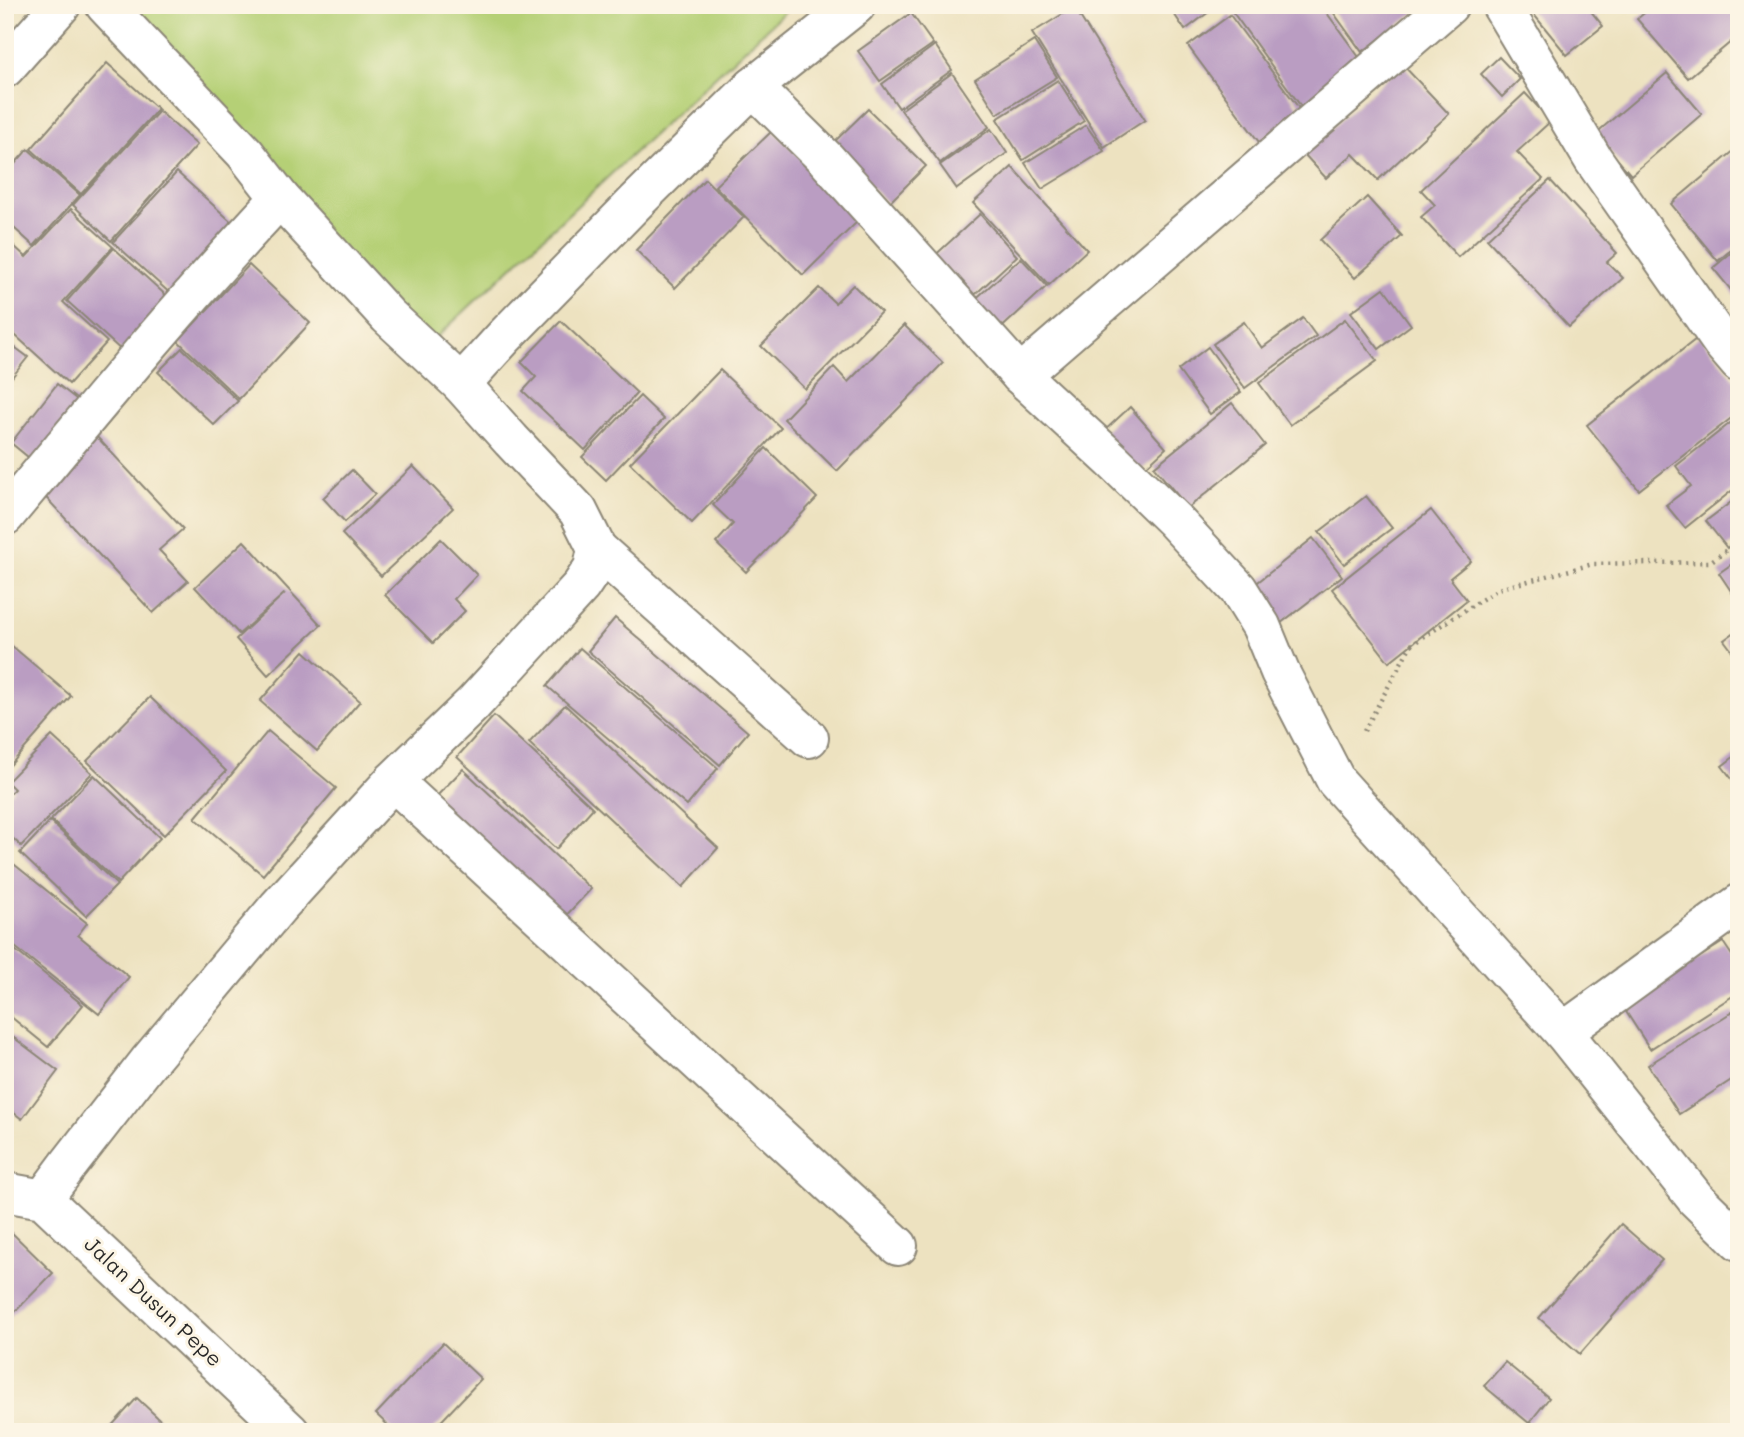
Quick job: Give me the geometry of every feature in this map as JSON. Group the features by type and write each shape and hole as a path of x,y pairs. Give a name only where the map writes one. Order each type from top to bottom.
{"street":[{"path":"5,68 61,5"},
{"path":"105,5 245,153 280,198 388,316 461,384 578,511 597,549 809,738"},
{"path":"461,384 626,211 753,87 856,5"},
{"path":"1020,375 1449,5"},
{"path":"1501,5 1593,159 1733,347"},
{"path":"753,87 826,159 1020,375 1147,494 1238,589 1261,626 1280,672 1336,781 1563,1032 1696,1199 1739,1241"},
{"path":"5,516 127,368 280,198"},
{"path":"5,1192 43,1199 150,1060 278,907 393,781 473,704 581,586 593,568 597,549"},
{"path":"393,781 898,1245"},
{"path":"1563,1032 1739,904"},
{"name":"Jalan Dusun Pepe","path":"43,1199 290,1432"}],"path":[{"path":"1336,781 1411,645 1498,589 1593,564 1710,562 1739,541"}],"green space":[{"path":"105,5 792,5 424,349"}],"building":[{"path":"1168,5 1218,5 1185,30"},
{"path":"1321,5 1364,64 1303,109 1229,7"},
{"path":"1328,5 1425,5 1362,52"},
{"path":"1526,5 1586,5 1603,26 1567,55"},
{"path":"1654,5 1739,5 1739,35 1688,78 1637,19"},
{"path":"1074,7 1145,120 1104,147 1032,33"},
{"path":"911,13 933,44 880,81 858,51"},
{"path":"1230,15 1301,111 1259,142 1188,46"},
{"path":"1034,41 1057,77 997,114 975,79"},
{"path":"935,45 952,70 899,108 882,84"},
{"path":"1499,57 1520,79 1502,97 1481,74"},
{"path":"107,63 158,109 81,194 31,149"},
{"path":"1402,64 1449,114 1378,180 1353,154 1326,178 1304,154"},
{"path":"952,73 989,127 940,163 901,110"},
{"path":"1667,73 1702,114 1631,175 1595,134"},
{"path":"1058,80 1084,121 1023,160 997,119"},
{"path":"1525,93 1551,121 1517,152 1543,179 1458,257 1421,217 1435,205 1421,190"},
{"path":"868,109 926,166 888,204 831,145"},
{"path":"159,111 197,145 111,241 73,205"},
{"path":"1086,125 1104,151 1042,189 1025,163"},
{"path":"991,129 1007,153 957,189 940,165"},
{"path":"773,130 860,219 803,275 715,186"},
{"path":"28,149 80,195 34,246 5,220 5,175"},
{"path":"1736,149 1739,152 1739,243 1718,261 1671,204"},
{"path":"1012,167 1087,250 1049,285 973,203"},
{"path":"177,172 235,225 172,295 113,242"},
{"path":"705,179 744,217 675,288 636,250"},
{"path":"1550,180 1617,253 1607,262 1623,278 1569,327 1487,239"},
{"path":"1367,197 1402,236 1355,278 1320,240"},
{"path":"71,209 113,247 63,302 107,342 69,384 5,326 5,256 14,246 26,257"},
{"path":"980,214 1017,256 968,301 930,260"},
{"path":"1739,246 1739,300 1713,268"},
{"path":"114,248 170,299 122,351 67,301"},
{"path":"1021,258 1047,286 997,332 971,303"},
{"path":"249,265 310,323 239,399 178,341"},
{"path":"853,285 881,312 805,389 761,346 819,288 835,303"},
{"path":"1384,288 1411,325 1379,349 1351,312"},
{"path":"1303,318 1316,336 1245,388 1213,344 1244,322 1262,348"},
{"path":"1345,319 1377,361 1290,425 1259,383"},
{"path":"561,321 637,393 585,450 523,391 536,377 521,362"},
{"path":"904,325 943,363 837,471 784,419 834,367 848,382"},
{"path":"1700,336 1739,385 1739,412 1639,490 1587,425"},
{"path":"5,340 28,357 5,386"},
{"path":"1208,347 1241,392 1210,414 1178,370"},
{"path":"182,348 238,401 214,425 158,372"},
{"path":"720,370 781,428 692,523 630,463"},
{"path":"57,384 85,406 39,466 11,443"},
{"path":"640,396 664,419 606,480 582,457"},
{"path":"1232,403 1265,445 1188,508 1154,467"},
{"path":"1130,407 1166,448 1139,473 1103,432"},
{"path":"1739,416 1739,485 1685,528 1666,505 1691,486 1676,466"},
{"path":"96,436 183,529 159,550 188,581 153,613 39,490"},
{"path":"766,448 817,498 746,572 716,543 733,524 713,505"},
{"path":"413,466 453,508 381,576 342,534"},
{"path":"352,470 375,494 345,522 323,498"},
{"path":"1366,496 1392,528 1344,564 1319,532"},
{"path":"1739,496 1739,538 1727,548 1706,521"},
{"path":"1431,510 1471,561 1450,578 1467,600 1389,662 1332,589"},
{"path":"1313,538 1342,576 1281,623 1253,586"},
{"path":"441,539 477,575 454,599 465,611 433,643 385,595"},
{"path":"244,541 321,625 268,675 236,639 285,593 239,634 195,587"},
{"path":"1739,559 1739,603 1719,573"},
{"path":"615,618 748,732 720,765 588,651"},
{"path":"1739,629 1739,660 1724,640"},
{"path":"5,640 71,696 5,771"},
{"path":"580,648 718,768 687,806 547,686"},
{"path":"304,651 360,701 317,751 260,701"},
{"path":"150,697 226,771 164,835 87,761"},
{"path":"565,705 718,848 683,887 529,743"},
{"path":"494,716 593,808 556,849 457,757"},
{"path":"268,731 336,788 263,875 195,818"},
{"path":"52,736 92,773 21,846 5,831 5,798 14,789 7,782"},
{"path":"1739,753 1739,788 1722,766"},
{"path":"463,769 591,889 560,922 432,801"},
{"path":"94,775 160,838 118,883 51,820"},
{"path":"50,821 117,885 86,916 20,853"},
{"path":"10,861 87,923 78,935 129,977 99,1014 5,939 5,867"},
{"path":"5,942 83,1005 48,1047 5,1012"},
{"path":"1723,942 1739,966 1739,992 1650,1049 1623,1007"},
{"path":"1732,1012 1739,1022 1739,1075 1679,1114 1648,1065"},
{"path":"5,1031 58,1071 22,1119 5,1106"},
{"path":"1621,1224 1662,1260 1580,1354 1539,1318"},
{"path":"5,1226 53,1273 5,1322"},
{"path":"443,1343 481,1379 431,1432 395,1432 376,1414"},
{"path":"1505,1362 1549,1398 1529,1423 1484,1386"},
{"path":"137,1398 173,1432 106,1432"}]}
